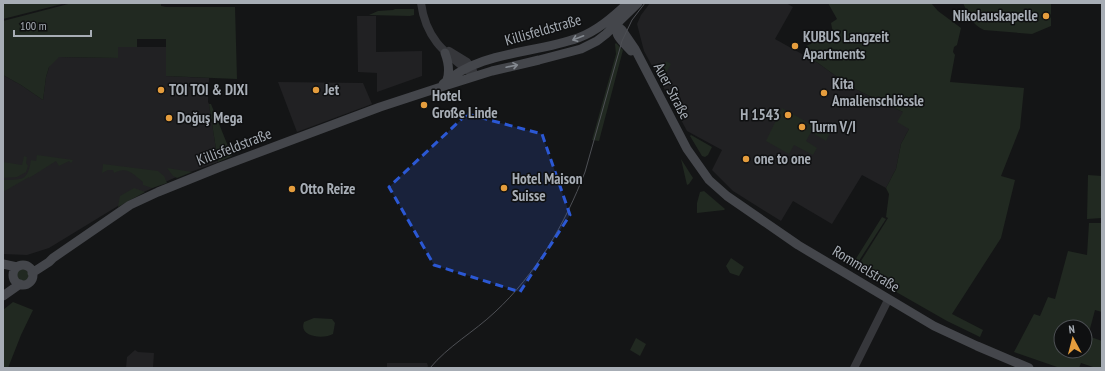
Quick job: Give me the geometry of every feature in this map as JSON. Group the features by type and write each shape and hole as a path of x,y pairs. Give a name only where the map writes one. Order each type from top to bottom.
{"main road":[{"path":"628,3 614,21 615,29 617,36 641,62"},
{"path":"614,21 617,21 635,3"},
{"path":"614,21 638,3"},
{"name":"Killisfeldstraße","path":"16,276 26,284 30,281 31,270 49,262 130,205 158,192 380,107 492,71 574,52 597,41 614,21"},
{"name":"Killisfeldstraße","path":"438,88 447,80 468,67 482,61 571,40 614,21"},
{"name":"Auer Straße","path":"614,21 629,39 684,144 703,172"},
{"path":"574,52 595,49 612,37 617,36"},
{"path":"445,53 449,75 447,80"},
{"name":"Rommelstraße","path":"703,172 709,180 726,196 774,229 888,300 934,326 1029,368"},
{"path":"3,264 16,276"},
{"path":"3,295 22,265 31,270"},
{"path":"3,268 16,276"}],"street":[{"path":"421,3 423,16 435,39 445,53 468,67 475,76"},
{"path":"435,39 447,49 468,62 468,67"},
{"path":"854,368 888,300"}],"highlighted area":[{"path":"467,114 542,134 570,215 520,292 434,265 389,187"}],"shaded area":[{"path":"3,3 66,3 3,19"},
{"path":"72,3 161,3 161,6 166,7 235,7 237,79 166,76 166,39 137,39 137,47 118,47 118,58 59,57 49,67 43,100 3,75 3,21"},
{"path":"650,3 786,3 793,7 775,39 818,63 851,87 903,112 909,129 901,144 896,169 886,188 862,175 832,224 793,201 781,221 733,191 712,170 722,150 687,131 644,51 637,24 641,15"},
{"path":"828,3 931,3 938,11 961,28 957,45 954,47 953,52 955,55 950,82 1024,88 1020,128 1001,176 1015,180 1001,238 952,314 983,330 980,337 947,321 856,269 888,218 886,217 889,194 886,188 896,169 901,144 909,129 897,122 903,112 851,87 818,63 807,57 810,49 806,46 833,33 831,23 837,19"},
{"path":"963,3 1051,3 1051,26 1032,34 984,30 973,22"},
{"path":"414,9 414,15 369,15 378,11"},
{"path":"357,16 376,16 376,52 422,51 422,76 377,92 377,73 358,72"},
{"path":"616,43 623,50 599,141 592,140 616,54"},
{"path":"118,47 166,47 166,76 209,78 208,102 218,162 174,178 131,198 49,248 27,255 3,254 3,75 43,100 46,77 54,51 60,57 117,58"},
{"path":"666,61 671,64 661,82 655,71 660,73"},
{"path":"278,82 363,83 372,104 297,132"},
{"path":"209,104 211,104 232,156 218,162"},
{"path":"782,108 823,131 824,129 830,133 826,141 811,132 806,141 817,148 813,155 794,145 789,154 766,141"},
{"path":"691,135 712,147 708,155 705,157 702,156 690,136"},
{"path":"37,155 73,160 71,163 69,161 59,166 56,161 3,192 3,180 15,180 26,176 31,160 36,161"},
{"path":"24,156 27,157 26,163 28,166 26,172 17,177 3,178 3,162 22,165"},
{"path":"681,159 693,178 687,185"},
{"path":"103,164 158,171 164,176 167,183 152,188 143,185 143,182 130,172 123,170 114,173 113,170 108,170 102,173"},
{"path":"167,168 192,172 177,178 173,176"},
{"path":"1088,175 1102,176 1102,218 1087,219"},
{"path":"134,188 145,192 118,207 120,196"},
{"path":"704,191 725,209 697,213 697,203 700,192"},
{"path":"882,217 886,219 855,267 852,265"},
{"path":"1089,223 1102,223 1102,312 1095,310 1093,319 1053,319 1053,359 1093,359 1093,338 1102,341 1102,368 1096,368 1081,363 1079,368 1060,368 1014,352 1034,314 1040,316 1048,297 1055,299 1068,251 1087,255"},
{"path":"731,258 744,267 739,276 730,273 726,266"},
{"path":"23,269 27,271 29,275 27,279 23,281 19,279 17,275 19,271"},
{"path":"13,302 33,310 8,368 3,368 3,310"},
{"path":"314,318 332,319 335,323 333,334 319,337 308,334 303,327 304,322"},
{"path":"636,338 646,344 640,356 630,350"},
{"path":"135,350 138,352 154,353 153,368 126,368 127,357"},
{"path":"387,363 427,363 428,366 427,368 387,368"}],"tram line":[{"path":"430,368 437,360 487,319 510,297 536,265 559,229 585,172 622,41 632,20 645,3"}],"place":[{"name":"Nikolauskapelle","path":"1046,16"},
{"name":"KUBUS Langzeit Apartments","path":"795,46"},
{"name":"TOI TOI & DIXI","path":"161,90"},
{"name":"Jet","path":"316,90"},
{"name":"Kita Amalienschlössle","path":"824,93"},
{"name":"Hotel Große Linde","path":"424,105"},
{"name":"H 1543","path":"788,115"},
{"name":"Doğuş Mega","path":"169,118"},
{"name":"Turm V/I","path":"802,127"},
{"name":"one to one","path":"746,159"},
{"name":"Hotel Maison Suisse","path":"504,188"},
{"name":"Otto Reize","path":"292,189"}]}
